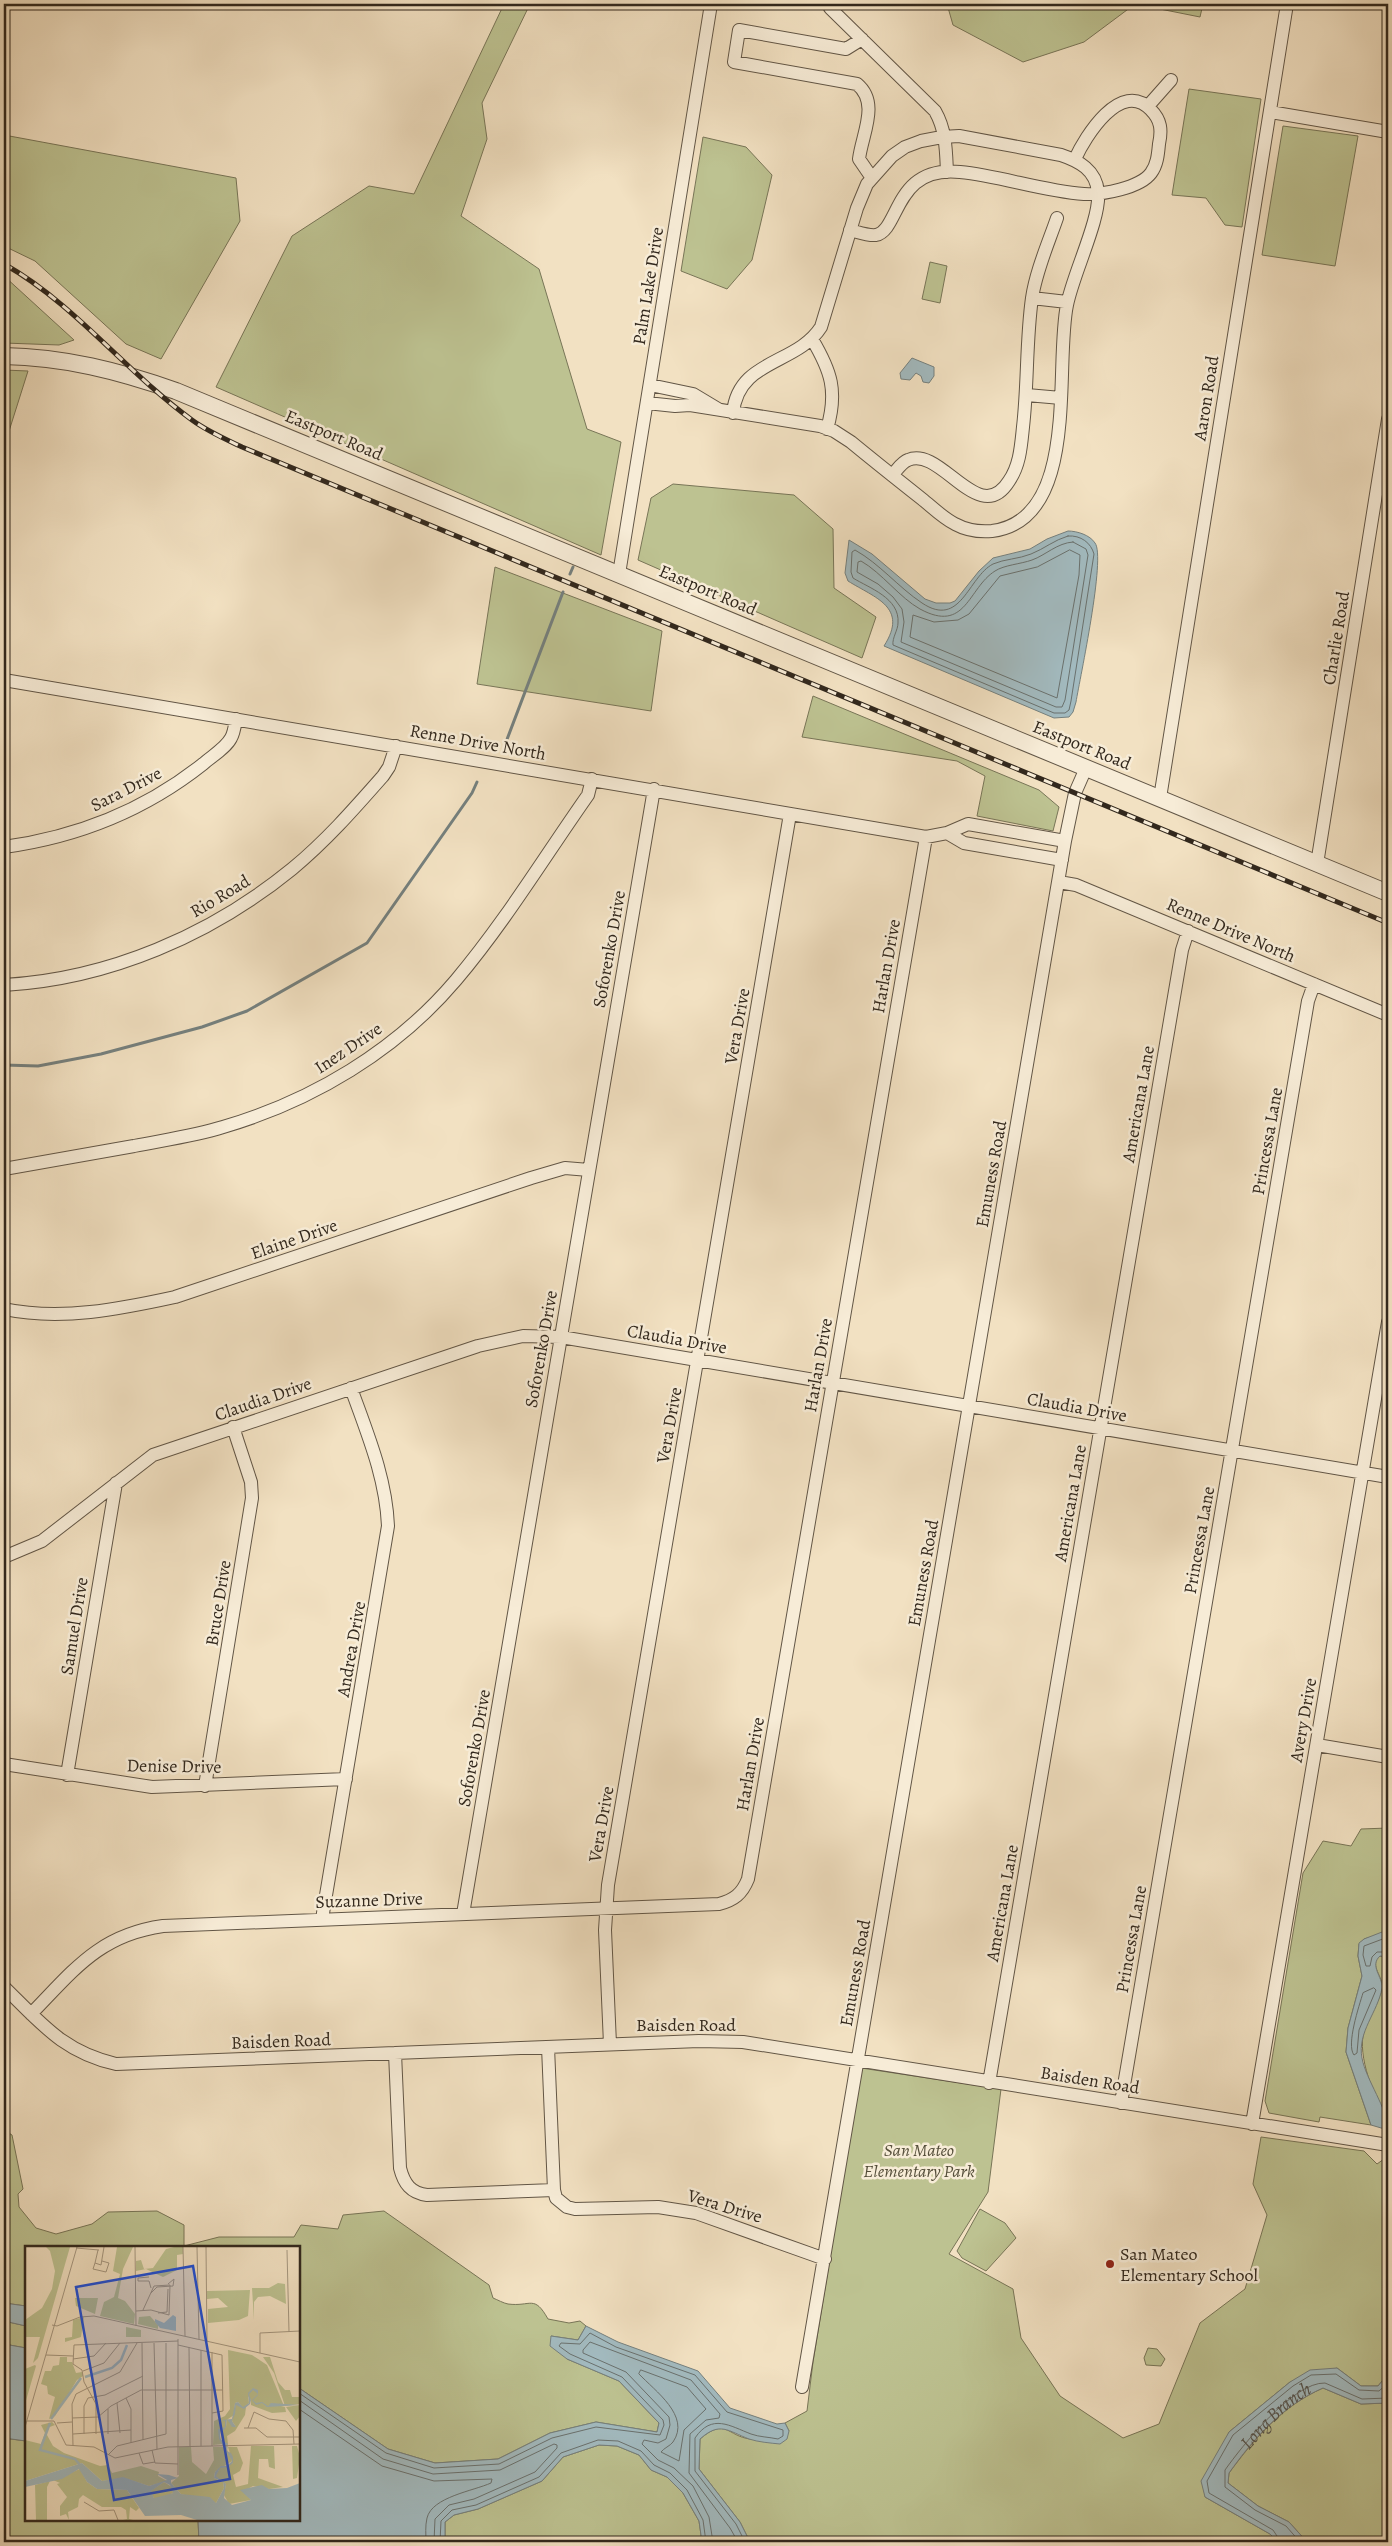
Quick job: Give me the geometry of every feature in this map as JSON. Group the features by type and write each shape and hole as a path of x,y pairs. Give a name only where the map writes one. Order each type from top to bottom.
{"street":[{"name":"Palm Lake Drive","path":"619,574 710,4"},
{"name":"Aaron Road","path":"1160,798 1287,4"},
{"path":"830,8 934,111 941,122 945,136 947,172"},
{"path":"862,39 846,49 739,30 734,62 857,84 864,90 869,99 869,111 859,159 872,178"},
{"path":"1148,106 1171,80"},
{"path":"850,230 874,235 880,233 887,227 906,191 926,177 947,172 984,175 1084,194 1129,187 1141,182 1150,174 1156,163 1161,134 1156,116 1148,106 1132,101 1116,106 1091,129 1075,160"},
{"path":"1270,112 1388,132"},
{"path":"650,385 693,394 720,410 827,429 851,442 954,524 983,531 1006,528 1016,524 1034,508 1049,478 1056,451 1067,302 1097,209 1098,192 1092,173 1075,160 1061,155 959,136 945,136 905,147 881,166 860,200 821,327 812,339 790,354 755,372 744,383 737,394 733,412"},
{"path":"892,475 906,460 920,457 934,462 975,494 992,494 1008,484 1016,471 1020,452 1026,396 1032,298 1057,218"},
{"path":"1032,298 1067,302"},
{"path":"812,339 830,377 833,396 827,429"},
{"name":"Eastport Road","path":"4,356 76,361 104,367 176,391 1388,893"},
{"path":"1026,396 1061,398"},
{"path":"647,403 675,406 686,413 700,415 720,410"},
{"name":"Charlie Road","path":"1317,864 1388,418"},
{"name":"Renne Drive North","path":"4,680 654,789 926,837 946,833 968,824 1065,840"},
{"name":"Sara Drive","path":"4,847 65,835 100,824 160,794 186,777 231,738 236,719"},
{"name":"Rio Road","path":"4,986 48,981 118,964 172,944 235,910 293,868 337,828 383,776 389,767 396,746"},
{"name":"Emuness Road","path":"802,2387 1065,840 1076,793 1086,768"},
{"name":"Inez Drive","path":"4,1169 221,1128 265,1114 302,1098 367,1059 404,1032 456,981 588,794 592,779"},
{"name":"Soforenko Drive","path":"464,1914 654,789"},
{"name":"Vera Drive","path":"610,2044 606,1907 790,814"},
{"path":"946,833 964,842 1062,860"},
{"name":"Harlan Drive","path":"738,1896 748,1879 926,837"},
{"name":"Renne Drive North","path":"1059,882 1076,885 1388,1015"},
{"name":"Americana Lane","path":"989,2082 1182,950 1188,931"},
{"name":"Princessa Lane","path":"1121,2102 1308,1001 1314,984"},
{"name":"Elaine Drive","path":"4,1309 44,1313 91,1312 115,1310 176,1297 531,1178 564,1168 589,1170"},
{"name":"Avery Drive","path":"1252,2124 1388,1322"},
{"name":"Claudia Drive","path":"4,1556 42,1541 153,1455 351,1388 504,1339 523,1336 561,1337 1388,1478"},
{"name":"Andrea Drive","path":"322,1919 388,1526 387,1501 382,1478 351,1388"},
{"name":"Bruce Drive","path":"205,1786 252,1498 251,1482 233,1427"},
{"name":"Samuel Drive","path":"67,1775 116,1483"},
{"path":"1317,1745 1388,1757"},
{"name":"Denise Drive","path":"4,1764 152,1787 346,1779"},
{"name":"Suzanne Drive","path":"31,2014 95,1951 126,1934 163,1926 719,1904 738,1896"},
{"name":"Baisden Road","path":"4,1987 67,2046 98,2060 116,2064 699,2040 744,2042 1388,2145"},
{"path":"396,2053 400,2168 404,2182 409,2188 418,2194 427,2195 554,2190 548,2047"},
{"name":"Vera Drive","path":"554,2190 561,2202 575,2209 633,2206 696,2213 825,2259"}],"green space":[{"path":"504,4 530,4 482,103 487,139 461,216 539,269 587,429 621,442 601,555 216,387 292,236 369,186 414,194"},
{"path":"947,4 1135,4 1084,42 1023,62 953,25"},
{"path":"1135,4 1203,4 1200,17"},
{"path":"1189,89 1261,99 1242,227 1225,225 1206,198 1172,195"},
{"path":"1283,126 1358,136 1335,266 1262,255"},
{"path":"4,135 236,178 240,221 161,359 126,344 35,261 4,246"},
{"path":"703,137 746,147 772,175 752,260 727,289 681,271"},
{"path":"930,262 947,266 940,303 922,299"},
{"path":"4,276 74,340 59,345 4,343"},
{"path":"4,370 28,371 4,447"},
{"path":"673,484 794,495 833,529 834,588 876,617 862,658 638,560 651,498"},
{"path":"495,567 662,631 651,711 477,684"},
{"path":"813,696 1039,790 1059,807 1053,831 977,816 985,776 957,761 802,737"},
{"path":"1388,1828 1388,1932 1364,1939 1359,1944 1358,1956 1362,1976 1348,2028 1346,2052 1371,2125 1320,2117 1319,2122 1269,2113 1265,2101 1303,1873 1323,1841 1351,1846 1361,1829"},
{"path":"1379,1956 1388,1957 1388,2119 1372,2089 1365,2064 1362,2041 1368,2020 1382,1988 1376,1968 1376,1960"},
{"name":"San Mateo Elementary Park","path":"861,2068 1001,2089 988,2192 949,2254 1013,2289 1021,2338 1060,2396 1123,2438 1159,2424 1200,2323 1245,2289 1267,2215 1253,2184 1261,2137 1364,2151 1377,2164 1384,2159 1388,2159 1388,2374 1378,2386 1361,2386 1337,2368 1290,2382 1229,2432 1205,2497 1270,2534 1278,2542 750,2542 740,2522 699,2469 700,2439 716,2429 721,2429 742,2437 759,2439 789,2431 785,2423 807,2411 813,2362"},
{"path":"4,2130 12,2135 23,2189 18,2194 19,2207 36,2228 56,2234 92,2224 108,2212 157,2211 184,2225 184,2246 25,2246 25,2306 4,2303"},
{"path":"980,2209 1005,2223 1016,2238 986,2271 962,2258 957,2251"},
{"path":"384,2211 489,2285 493,2298 508,2304 535,2304 548,2319 569,2323 580,2321 586,2326 578,2340 551,2336 567,2359 619,2381 659,2423 657,2432 596,2422 550,2433 498,2459 435,2463 388,2449 300,2389 300,2246 184,2246 219,2237 294,2237 301,2225 338,2229 343,2215"},
{"path":"4,2321 25,2326 25,2348 4,2344"},
{"path":"1148,2348 1157,2349 1165,2359 1161,2366 1146,2365 1144,2358"},
{"path":"1323,2388 1361,2404 1388,2403 1388,2542 1307,2542 1289,2522 1258,2506 1228,2483 1229,2473 1270,2424 1308,2395"},
{"path":"4,2438 25,2441 25,2521 198,2521 199,2542 4,2542"},
{"path":"599,2445 617,2446 639,2455 651,2470 667,2477 683,2493 699,2521 702,2542 445,2542 445,2522 454,2515 478,2509 542,2481 563,2457"}],"water":[{"path":"912,358 934,367 934,376 929,383 923,382 921,376 916,373 910,380 901,379 900,373"},
{"path":"1068,531 1090,538 1095,543 1098,553 1095,593 1087,645 1076,702 1073,712 1069,717 1054,718 884,646 891,633 893,622 891,613 886,605 878,599 848,581 845,573 849,540 872,554 925,599 936,603 950,603 955,601 979,571 993,558 1030,549 1047,539"},
{"path":"1382,1932 1388,1932 1388,1957 1380,1956 1377,1960 1376,1968 1382,1988 1362,2039 1361,2049 1364,2067 1385,2113 1388,2130 1371,2125 1346,2052 1348,2028 1362,1976 1358,1956 1359,1943"},
{"path":"4,2303 25,2306 25,2326 4,2321"},
{"path":"586,2326 618,2342 698,2371 730,2408 777,2424 785,2423 789,2431 787,2439 780,2444 753,2440 724,2429 713,2430 700,2439 699,2469 740,2522 750,2542 702,2542 699,2521 683,2493 667,2477 651,2470 639,2455 617,2446 599,2445 563,2457 542,2481 478,2509 454,2515 445,2522 445,2542 199,2542 198,2521 300,2521 300,2389 388,2449 435,2463 498,2459 550,2433 596,2422 657,2432 659,2423 619,2381 567,2359 550,2346 551,2336 578,2340"},
{"path":"4,2344 25,2348 25,2441 4,2438"},
{"name":"Long Branch","path":"1337,2368 1361,2386 1378,2386 1388,2374 1388,2403 1361,2404 1323,2388 1308,2395 1270,2424 1248,2447 1229,2473 1228,2483 1258,2506 1289,2522 1307,2542 1278,2542 1270,2534 1205,2497 1201,2481 1229,2432 1290,2382 1310,2370"}],"waterway":[{"path":"570,574 573,567"},
{"path":"506,742 563,592"},
{"path":"4,1065 38,1066 101,1054 202,1027 247,1011 367,943 472,793 477,782"}],"railway":[{"path":"4,264 54,298 168,401 198,424 229,441 1388,923"}],"place":[{"name":"San Mateo Elementary School","path":"1110,2264"}]}
